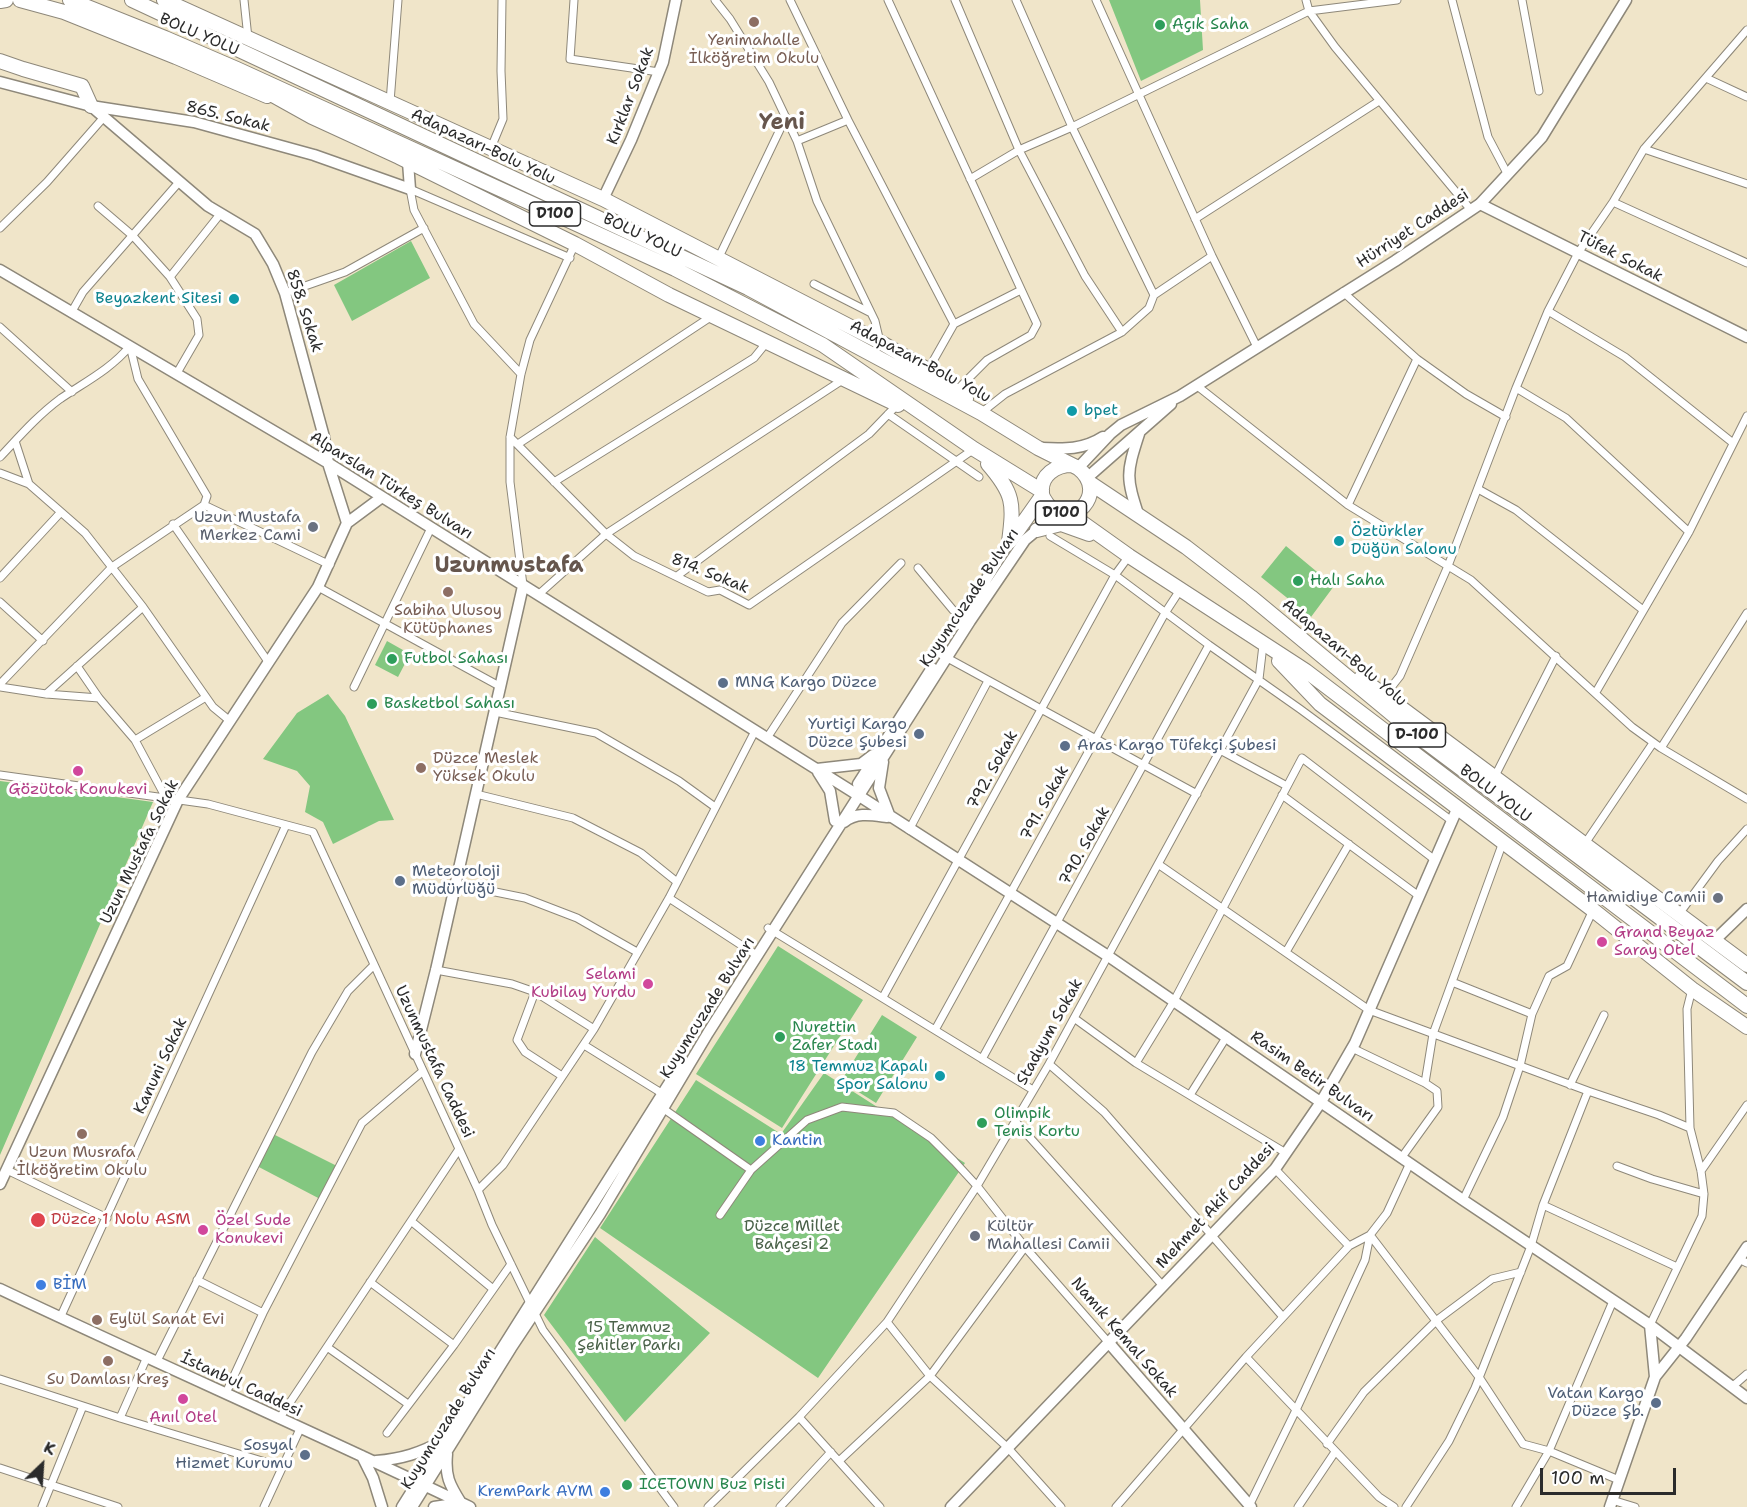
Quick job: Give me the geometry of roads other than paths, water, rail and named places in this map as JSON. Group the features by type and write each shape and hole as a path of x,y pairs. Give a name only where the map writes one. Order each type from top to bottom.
{"highway":[{"path":"0,1 6,0"},
{"path":"20,0 64,12 176,57 350,135"},
{"name":"BOLU YOLU","path":"70,0 199,52 675,269 823,345 1042,494"},
{"name":"Adapazarı-Bolu Yolu","path":"132,0 748,288 981,413 1082,474 1251,597 1427,743 1747,983"},
{"path":"164,0 603,199 719,257 880,342 928,370 957,390 981,413"},
{"path":"212,38 329,75"},
{"path":"199,52 312,117 575,244 669,296 844,379 893,409 934,422"},
{"path":"0,61 82,86 91,106"},
{"path":"977,451 1005,484 1012,502 1009,542"},
{"name":"D100","path":"1057,467 1082,474 1089,500 1084,506 1070,514 1055,511 1042,494 1045,478 1057,467"},
{"path":"1009,542 1042,494"},
{"path":"1036,531 1055,511"},
{"name":"BOLU YOLU","path":"1070,514 1180,590 1306,671 1747,1006"},
{"path":"1036,531 1061,524 1102,538"},
{"path":"1251,597 1747,966"},
{"path":"1263,645 1320,704 1593,910 1692,989 1747,1027"}],"main road":[{"name":"Kırklar Sokak","path":"603,199 631,140 663,62 676,0"},
{"name":"Hürriyet Caddesi","path":"1082,474 1140,433 1180,396 1196,385 1476,207 1542,137 1626,0"},
{"name":"865. Sokak","path":"2,84 91,106 194,122 314,155 410,189"},
{"name":"858. Sokak","path":"91,106 208,206 255,234 273,264 285,293 324,437 328,463 347,524"},
{"path":"408,162 410,189"},
{"name":"Tüfek Sokak","path":"1476,207 1578,253 1747,337"},
{"name":"Alparslan Türkeş Bulvarı","path":"0,270 328,463 856,794"},
{"name":"Hürriyet Caddesi","path":"1082,474 1110,434 1121,425 1180,396"},
{"path":"1038,448 1073,449 1094,443 1121,425"},
{"path":"1139,517 1128,485 1128,466 1140,433"},
{"name":"Uzun Mustafa Sokak","path":"0,1184 178,800 318,587 347,524 382,497"},
{"name":"Kuyumcuzade Bulvarı","path":"402,1507 422,1484 967,619 1025,540 1036,531"},
{"name":"Kuyumcuzade Bulvarı","path":"967,619 1009,542"},
{"path":"415,1054 523,586"},
{"path":"881,755 879,788 890,817 865,814 851,817 837,824 830,791 816,769 861,764 881,755"},
{"name":"Rasim Betir Bulvarı","path":"856,794 1108,956 1227,1036 1463,1200 1650,1325 1747,1398"},
{"name":"Mehmet Akif Caddesi","path":"951,1507 1275,1168 1286,1153 1321,1102 1352,1048 1458,807"},
{"path":"1714,941 1747,909"},
{"path":"1611,1503 1655,1377 1743,1261 1747,1247"},
{"name":"İstanbul Caddesi","path":"0,1289 300,1429 375,1461 464,1506"},
{"path":"1650,1325 1655,1377"},
{"name":"Namık Kemal Sokak","path":"1109,1343 1250,1506"},
{"path":"375,1461 397,1459 446,1446 445,1473 452,1489 464,1506"},
{"path":"362,1456 373,1478 382,1507"},
{"name":"Kuyumcuzade Bulvarı","path":"412,1507 422,1484"},
{"path":"434,1507 464,1506"}],"street":[{"path":"244,0 248,38"},
{"path":"390,102 398,0"},
{"path":"491,148 503,119 502,0"},
{"path":"573,0 570,58 659,72"},
{"path":"715,0 730,19 769,82 798,141 817,201 871,313 880,342"},
{"path":"790,0 848,120 954,324"},
{"path":"888,0 1037,324 1031,335 987,360 957,390"},
{"path":"955,0 1019,150 1085,276 1122,332"},
{"path":"1016,0 1072,127 1154,295"},
{"path":"1096,0 1212,256 1257,346"},
{"path":"1306,0 1310,11 1335,47 1379,101 1476,207"},
{"path":"970,179 1019,150 1072,127 1310,11 1397,0"},
{"path":"1452,0 1488,137 1508,174"},
{"path":"1522,0 1539,92"},
{"path":"1385,695 1400,676 1448,566 1548,311 1578,253 1613,202 1644,149 1747,30"},
{"path":"1706,78 1747,97"},
{"path":"1195,219 1379,101"},
{"path":"0,228 47,182 104,117"},
{"path":"719,257 786,117"},
{"path":"798,141 848,120"},
{"path":"1644,149 1747,184"},
{"path":"72,313 83,292 180,182"},
{"path":"410,189 414,210 474,324 521,374"},
{"path":"410,189 570,258"},
{"path":"1613,202 1747,263"},
{"path":"98,206 173,274 197,319 199,335 177,374"},
{"path":"173,274 221,213"},
{"path":"285,293 345,272 424,228"},
{"path":"523,586 510,482 510,437 521,374 530,340 575,244"},
{"path":"981,413 1005,394 1122,332 1149,308 1154,295 1212,256"},
{"path":"814,284 871,313"},
{"path":"928,370 954,324 1021,290"},
{"path":"1343,292 1417,358 1466,394 1506,417"},
{"path":"1548,311 1624,357 1733,443"},
{"path":"518,444 712,316"},
{"path":"0,327 72,392"},
{"path":"554,482 754,358 767,342"},
{"path":"0,458 44,412 119,359 130,346"},
{"path":"0,685 112,567 204,505 207,496 138,379 130,346"},
{"path":"1348,506 1417,358"},
{"path":"538,595 606,534 844,379"},
{"path":"1196,385 1348,506 1471,580 1632,727 1661,748 1747,799"},
{"path":"1516,388 1566,418 1689,532"},
{"path":"677,576 869,434 893,409 956,462 979,477"},
{"path":"1596,692 1689,532 1733,443 1745,426 1747,417"},
{"name":"814. Sokak","path":"510,437 606,534 634,556 708,592 720,590 749,605 956,462 977,451"},
{"path":"15,441 28,484"},
{"path":"0,473 28,484 85,533 143,607 213,707 230,721"},
{"path":"1478,489 1516,510 1644,610"},
{"path":"204,505 330,565"},
{"path":"0,578 61,512"},
{"path":"173,524 269,663"},
{"path":"354,687 431,528"},
{"path":"1050,536 1115,575 1452,821"},
{"name":"792. Sokak","path":"883,998 1115,575 1129,556"},
{"path":"766,738 842,622 901,563"},
{"path":"918,568 953,610 967,619"},
{"path":"318,587 501,687"},
{"name":"791. Sokak","path":"935,1030 1165,613 1180,590"},
{"path":"0,602 43,641"},
{"path":"46,694 143,607"},
{"path":"1661,748 1747,613"},
{"name":"790. Sokak","path":"982,1059 1209,645"},
{"path":"1259,679 1263,645"},
{"path":"943,656 1197,794"},
{"path":"1494,778 1556,656"},
{"path":"77,666 99,698 135,740 166,798"},
{"name":"Stadyum Sokak","path":"708,1507 799,1417 887,1322 977,1186 1033,1090 1259,679"},
{"path":"909,830 988,681"},
{"path":"0,685 46,694 99,698"},
{"path":"135,740 206,697"},
{"path":"495,712 596,734 679,781 715,807"},
{"path":"478,1190 503,1165 594,1029 669,898 755,731"},
{"path":"1584,845 1653,742"},
{"path":"1220,750 1287,786"},
{"path":"1136,1063 1174,1001 1302,758 1435,860"},
{"path":"0,775 208,804 286,825"},
{"path":"476,794 573,818 641,854 676,882"},
{"path":"1282,795 1419,896"},
{"name":"Uzunmustafa Caddesi","path":"286,825 313,832 492,1225 543,1330 674,1507"},
{"name":"Kanuni Sokak","path":"60,1318 286,825"},
{"path":"1679,914 1718,861 1747,830"},
{"path":"1425,1083 1433,1034 1503,842"},
{"path":"1286,952 1349,844"},
{"path":"1158,864 1369,1010 1690,1128"},
{"path":"456,884 525,898 577,918 637,952"},
{"path":"669,898 755,954"},
{"path":"1463,1200 1503,1117 1520,1066 1532,1014 1549,976 1567,966 1593,910"},
{"path":"770,929 1033,1090"},
{"path":"120,1418 197,1280 312,1052 348,991 374,965"},
{"path":"436,970 512,984 535,992 594,1029"},
{"path":"1452,982 1532,1014"},
{"path":"1650,1325 1702,1216 1704,1194 1701,1172 1690,1128 1687,1009 1692,989"},
{"path":"535,992 517,1040 525,1052 562,1076"},
{"path":"1570,1085 1604,1015"},
{"path":"1074,1018 1136,1063 1286,1153"},
{"path":"1190,1095 1227,1036"},
{"path":"584,1045 751,1170"},
{"path":"1116,1507 1183,1428 1283,1317 1349,1246 1370,1235 1388,1213 1406,1160 1438,1107 1437,1091 1352,1048"},
{"path":"1048,1064 1104,1112 1283,1317"},
{"path":"226,1393 263,1313 362,1123 423,1071"},
{"path":"1406,1507 1449,1442 1479,1377 1532,1246 1543,1205 1588,1091"},
{"path":"1701,1172 1747,1105"},
{"name":"Namık Kemal Sokak","path":"720,1215 751,1170 807,1120 842,1107 894,1113 931,1138 977,1186 1025,1247 1109,1343"},
{"path":"1015,1121 1163,1286"},
{"path":"279,1419 459,1149"},
{"path":"1617,1166 1704,1194"},
{"path":"1275,1168 1349,1246"},
{"path":"7,1170 107,1218"},
{"path":"1543,1205 1677,1267"},
{"path":"411,1221 493,1290"},
{"path":"1370,1235 1479,1377 1522,1444 1549,1451 1619,1480"},
{"path":"1250,1506 1365,1260 1370,1235"},
{"path":"839,1461 930,1376 1025,1247"},
{"path":"387,1433 454,1345 511,1264"},
{"path":"1328,1444 1364,1392 1437,1320 1492,1279 1521,1272"},
{"path":"197,1280 263,1313"},
{"path":"370,1282 454,1345"},
{"path":"1516,1507 1549,1451 1613,1301"},
{"path":"887,1322 930,1376 1008,1448 1061,1507"},
{"path":"327,1347 408,1404"},
{"path":"1246,1358 1379,1497 1394,1507"},
{"path":"1733,1386 1747,1374"},
{"path":"0,1379 282,1467"},
{"path":"42,1507 83,1406"},
{"path":"799,1417 880,1507"},
{"path":"264,1507 300,1429"},
{"path":"780,1507 831,1452"},
{"path":"1298,1507 1335,1452"},
{"path":"0,1468 118,1507"},
{"path":"1611,1503 1635,1507"}],"place":[{"name":"Yenimahalle İlköğretim Okulu","path":"754,22"},
{"name":"Açık Saha","path":"1160,25"},
{"name":"Beyazkent Sitesi","path":"234,299"},
{"name":"bpet","path":"1072,411"},
{"name":"Uzun Mustafa Merkez Cami","path":"313,527"},
{"name":"Öztürkler Düğün Salonu","path":"1339,541"},
{"name":"Halı Saha","path":"1298,581"},
{"name":"Sabiha Ulusoy Kütüphanes","path":"448,592"},
{"name":"Futbol Sahası","path":"392,659"},
{"name":"MNG Kargo Düzce","path":"723,683"},
{"name":"Basketbol Sahası","path":"372,704"},
{"name":"Yurtiçi Kargo Düzce Şubesi","path":"919,734"},
{"name":"Aras Kargo Tüfekçi Şubesi","path":"1065,746"},
{"name":"Düzce Meslek Yüksek Okulu","path":"421,768"},
{"name":"Gözütok Konukevi","path":"78,771"},
{"name":"Meteoroloji Müdürlüğü","path":"400,881"},
{"name":"Hamidiye Camii","path":"1718,898"},
{"name":"Grand Beyaz Saray Otel","path":"1602,942"},
{"name":"Selami Kubilay Yurdu","path":"648,984"},
{"name":"Nurettin Zafer Stadı","path":"780,1037"},
{"name":"18 Temmuz Kapalı Spor Salonu","path":"940,1076"},
{"name":"Olimpik Tenis Kortu","path":"982,1123"},
{"name":"Uzun Musrafa İlköğretim Okulu","path":"82,1134"},
{"name":"Kantin","path":"760,1141"},
{"name":"Düzce 1 Nolu ASM","path":"38,1220"},
{"name":"Özel Sude Konukevi","path":"203,1230"},
{"name":"Kültür Mahallesi Camii","path":"975,1236"},
{"name":"BİM","path":"41,1285"},
{"name":"Eylül Sanat Evi","path":"97,1320"},
{"name":"Su Damlası Kreş","path":"108,1361"},
{"name":"Anıl Otel","path":"183,1399"},
{"name":"Vatan Kargo Düzce Şb.","path":"1656,1403"},
{"name":"Sosyal Hizmet Kurumu","path":"305,1455"},
{"name":"ICETOWN Buz Pisti","path":"627,1485"},
{"name":"KremPark AVM","path":"605,1492"}],"district":[{"name":"Yeni","path":"782,123"},
{"name":"Uzunmustafa","path":"509,566"}],"park label":[{"name":"Düzce Millet Bahçesi 2","path":"792,1236"},
{"name":"15 Temmuz Şehitler Parkı","path":"629,1337"}]}
